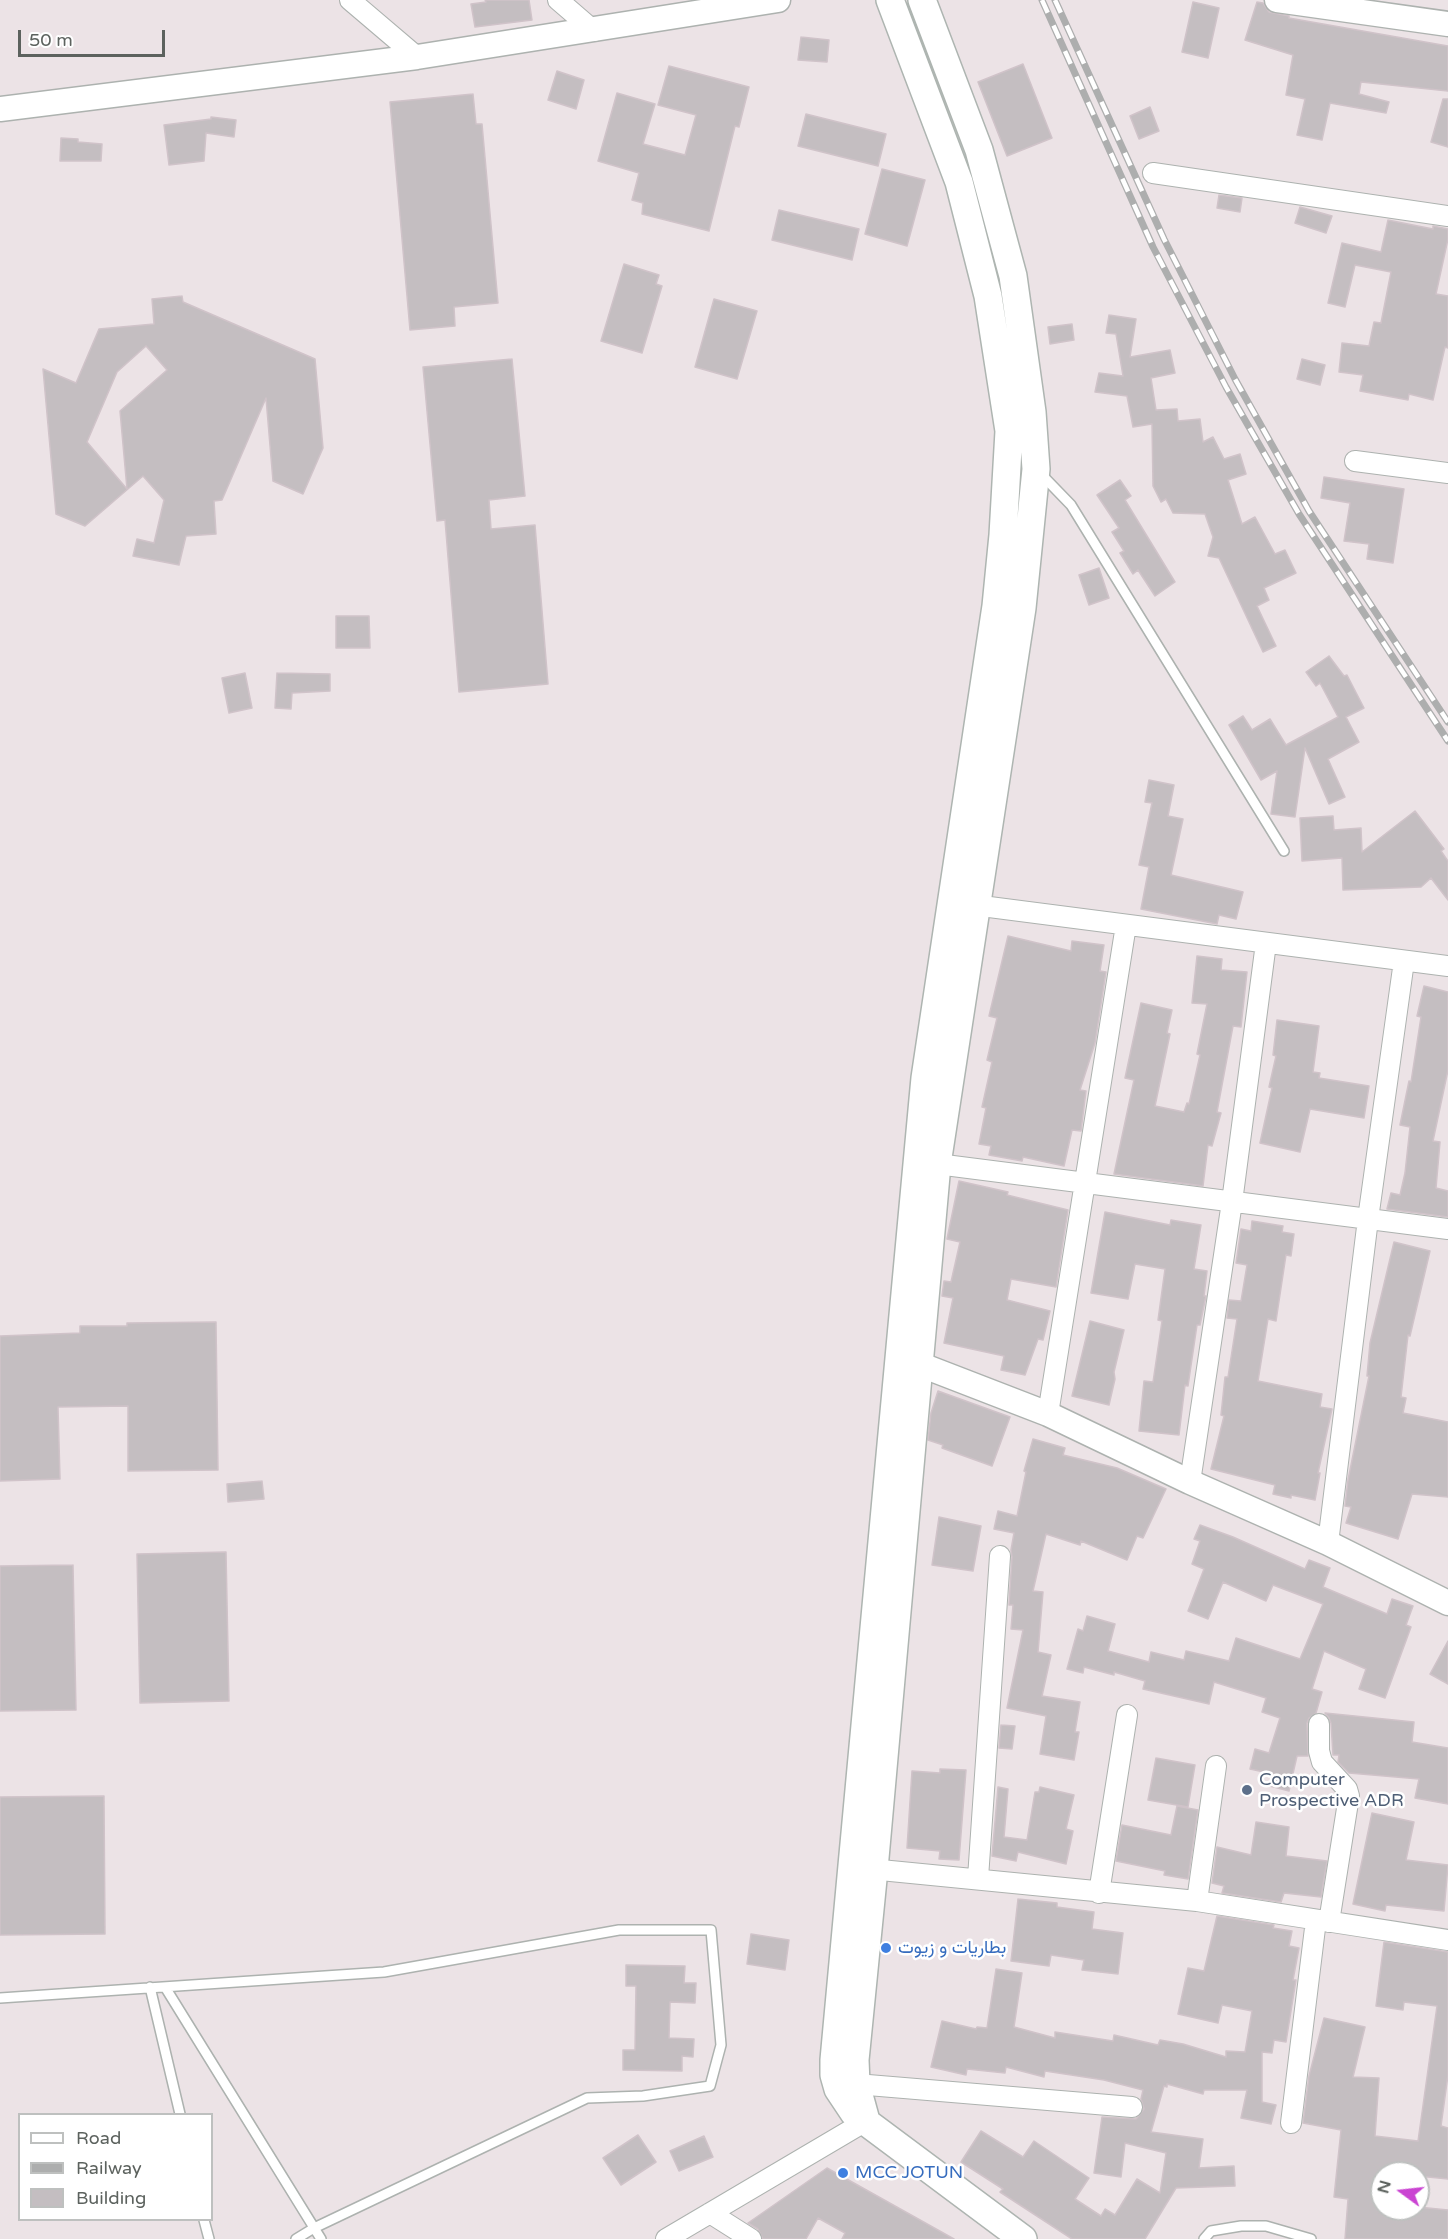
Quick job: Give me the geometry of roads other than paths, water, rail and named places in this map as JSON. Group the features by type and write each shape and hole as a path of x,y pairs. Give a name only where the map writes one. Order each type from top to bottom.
{"main road":[{"path":"890,0 959,182 988,296 1009,431 1003,535 937,1164 910,1360"},
{"path":"866,2121 856,2084 855,2060 863,1868 910,1360 925,1078 964,904 1022,608 1036,469 1032,412 1013,276 979,150 922,0"},
{"path":"863,1868 834,2060 834,2075 838,2089 854,2113 1023,2239"}],"street":[{"path":"350,0 417,57"},
{"path":"558,0 594,31"},
{"path":"581,0 594,31"},
{"path":"0,109 417,57 594,31 778,0"},
{"path":"1277,0 1448,24"},
{"path":"1153,173 1448,216"},
{"path":"1355,461 1448,473"},
{"path":"964,904 1448,966"},
{"path":"1048,1414 1126,925"},
{"path":"1190,1482 1232,1202 1266,943"},
{"path":"1328,1543 1368,1219 1404,961"},
{"path":"937,1164 1448,1229"},
{"path":"910,1360 1048,1414 1190,1482 1328,1543 1448,1603"},
{"path":"978,1878 1000,1556"},
{"path":"1099,1893 1126,1715"},
{"path":"1291,2123 1322,1921 1348,1813 1347,1790 1322,1762 1319,1752 1319,1724"},
{"path":"1197,1901 1216,1766"},
{"path":"863,1868 1197,1901 1448,1940"},
{"path":"856,2084 1132,2107"},
{"path":"666,2239 866,2121"},
{"path":"710,2213 751,2239"}],"lane":[{"path":"1036,469 1071,505 1284,851"},
{"path":"0,1998 384,1972 619,1930 711,1930 720,2045 710,2086 643,2096 586,2098 314,2228 296,2239"},
{"path":"165,1987 321,2239"},
{"path":"150,1988 180,2113"},
{"path":"204,2221 209,2239"},
{"path":"1204,2239 1211,2231 1241,2226 1266,2226 1311,2239"}],"railway":[{"path":"1042,0 1153,247 1226,387 1299,514 1448,741"},
{"path":"1055,0 1164,239 1235,379 1309,511 1448,722"}],"place":[{"name":"Computer Prospective ADR","path":"1247,1790"},
{"name":"بطاريات و زيوت","path":"886,1948"},
{"name":"MCC JOTUN","path":"843,2173"}]}
